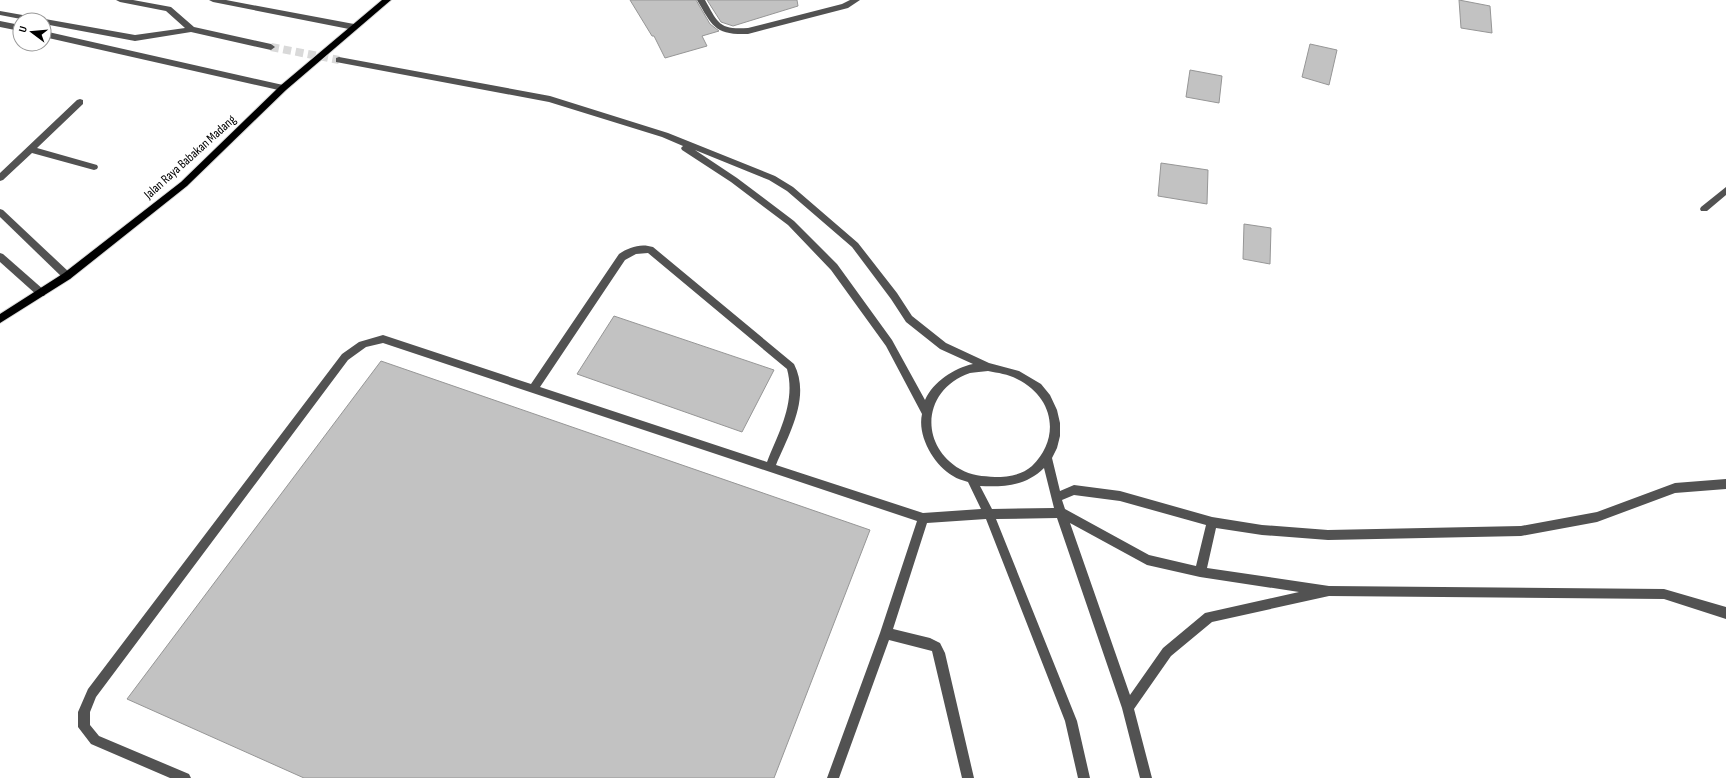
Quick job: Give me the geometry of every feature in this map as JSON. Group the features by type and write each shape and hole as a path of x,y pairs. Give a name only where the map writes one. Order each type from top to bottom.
{"main road":[{"name":"Jalan Raya Babakan Madang","path":"0,320 66,276 184,184 283,88 388,0"}],"street":[{"path":"120,0 168,9 191,29"},
{"path":"213,0 354,27"},
{"path":"701,0 718,28 725,31 737,32 748,31 845,6 856,0"},
{"path":"0,13 12,15"},
{"path":"52,22 135,38 191,29 271,47"},
{"path":"0,24 12,26"},
{"path":"52,36 283,88"},
{"path":"339,60 550,99 665,135 772,178 790,189 855,245 894,296 909,319 942,346 988,367"},
{"path":"0,178 80,102"},
{"path":"665,135 734,180 791,223 834,267 889,343 926,412"},
{"path":"29,149 94,167"},
{"path":"1704,209 1726,190"},
{"path":"0,212 66,276"},
{"path":"534,388 622,257 630,251 640,249 650,250 791,367 795,377 794,405 770,467"},
{"path":"0,257 41,293"},
{"path":"185,778 95,740 84,727 84,712 92,693 346,357 357,347 370,341 383,339 923,518 989,514 1062,513 1147,560 1200,572 1329,591 1664,594 1726,613"},
{"path":"988,367 1008,370 1026,378 1041,391 1052,407 1057,424 1055,443 1046,459 1033,472 1014,480 993,483 972,480 953,470 937,457 928,439 926,412 928,404 937,388 951,377 968,369 988,367"},
{"path":"1046,459 1056,498 1128,708 1146,778"},
{"path":"972,480 989,514 1071,722 1084,778"},
{"path":"1056,498 1074,490 1120,496 1212,522 1262,530 1328,535 1521,531 1597,517 1675,488 1726,484"},
{"path":"833,778 886,633 923,518"},
{"path":"1200,572 1212,522"},
{"path":"1128,708 1167,652 1209,617 1329,591"},
{"path":"886,633 930,644 936,647 939,653 968,778"}],"building":[{"path":"630,0 696,0 710,24 719,31 702,36 707,46 665,58 654,36 652,36"},
{"path":"707,0 797,0 798,6 733,26 721,22"},
{"path":"1459,0 1490,6 1492,33 1461,28"},
{"path":"1310,44 1337,50 1329,85 1302,77"},
{"path":"1190,70 1222,76 1219,103 1186,97"},
{"path":"1161,163 1208,170 1207,204 1158,196"},
{"path":"1244,224 1271,228 1270,264 1243,259"},
{"path":"614,316 774,370 742,432 577,374"},
{"path":"381,361 870,530 774,778 304,778 127,699"}],"tunnel":[{"path":"271,47 339,60"}]}
